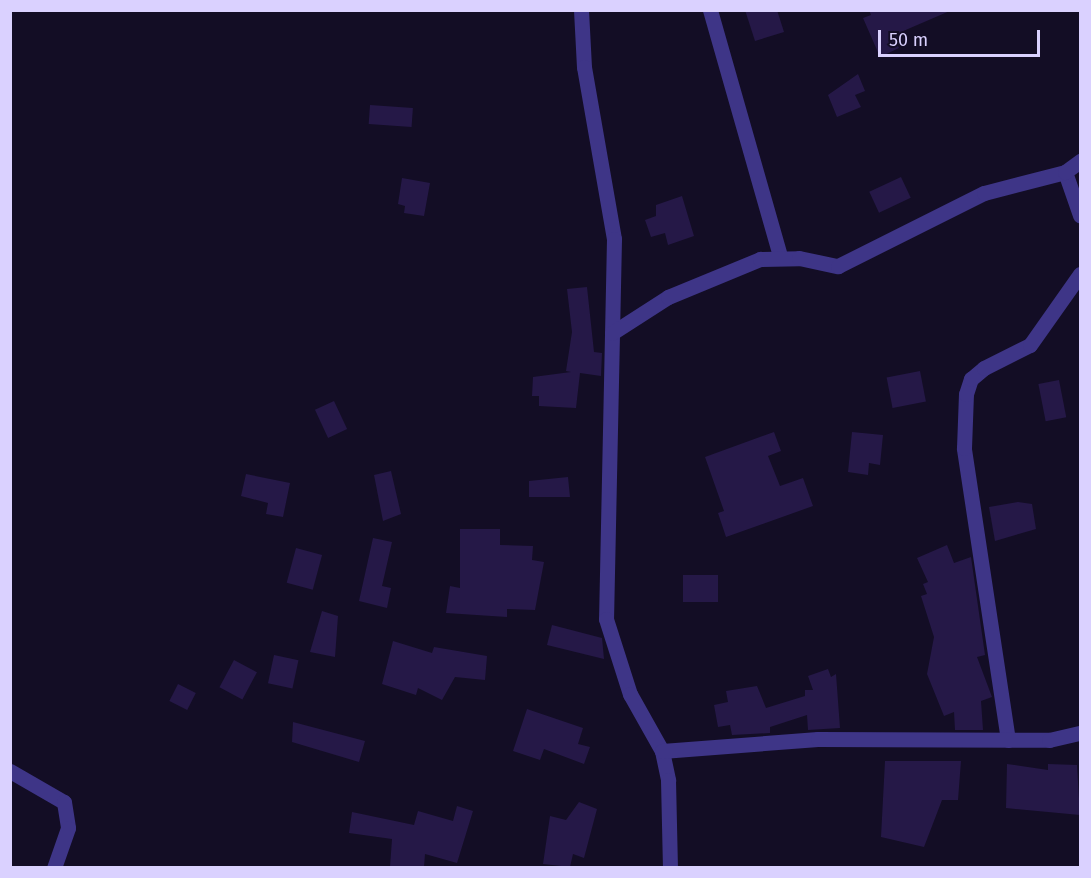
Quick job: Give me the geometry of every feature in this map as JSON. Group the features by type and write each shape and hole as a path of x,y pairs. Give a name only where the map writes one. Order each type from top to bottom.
{"street":[{"path":"581,10 584,67 614,239 606,619 630,694 662,751 668,780 670,867"},
{"path":"710,10 780,256"},
{"path":"612,333 668,297 760,259 780,256 838,266 984,194 1065,172 1080,161"},
{"path":"1065,172 1080,215"},
{"path":"1008,740 964,448 966,394 971,379 984,368 1030,345 1065,303 1080,274"},
{"path":"662,751 818,740 1049,740 1080,733"},
{"path":"10,771 64,802 68,828 54,867"}],"building":[{"path":"745,10 777,10 784,32 755,41"},
{"path":"869,10 952,10 901,32 905,40 897,44 899,48 880,57 863,18 871,15"},
{"path":"858,74 865,91 855,95 861,107 837,117 828,95"},
{"path":"370,105 413,108 412,127 369,124"},
{"path":"901,177 911,198 879,213 869,192"},
{"path":"402,178 430,183 424,216 404,213 405,206 398,204"},
{"path":"682,196 694,236 668,245 665,233 651,237 645,220 656,216 656,205"},
{"path":"587,287 594,352 602,353 601,376 580,373 576,408 539,406 539,396 532,396 533,377 571,372 566,371 572,332 567,289"},
{"path":"920,371 926,401 893,408 887,377"},
{"path":"1059,380 1066,417 1046,421 1038,384"},
{"path":"334,401 347,429 328,438 315,410"},
{"path":"774,432 781,451 768,456 780,486 803,478 813,506 726,537 718,513 724,511 705,457"},
{"path":"852,432 883,435 880,465 869,463 868,475 848,472"},
{"path":"391,471 401,514 383,521 374,475"},
{"path":"246,474 290,483 283,517 266,514 268,503 241,496"},
{"path":"568,477 570,497 529,497 529,481"},
{"path":"1018,502 1032,504 1036,529 995,541 989,507"},
{"path":"460,529 500,529 500,545 533,546 532,560 544,562 535,610 507,609 507,617 446,613 450,586 460,588"},
{"path":"373,538 392,542 382,586 391,588 387,608 359,601"},
{"path":"947,545 954,563 971,557 985,655 977,657 992,697 981,701 983,730 955,730 954,712 944,716 927,674 934,637 921,596 927,594 923,584 928,582 917,558"},
{"path":"296,548 322,555 313,590 287,583"},
{"path":"683,575 718,575 718,602 683,602"},
{"path":"322,611 338,616 335,657 310,652"},
{"path":"552,625 602,638 604,659 547,645"},
{"path":"393,641 432,653 434,647 487,656 485,680 455,677 442,700 418,688 416,695 382,684"},
{"path":"274,655 298,660 292,689 268,683"},
{"path":"234,660 257,672 242,700 219,687"},
{"path":"828,669 831,677 836,674 840,728 808,730 807,715 770,727 770,733 732,735 730,725 718,727 714,705 728,702 726,691 757,686 766,708 805,696 805,690 813,690 808,676"},
{"path":"178,684 196,693 187,710 169,701"},
{"path":"527,709 583,728 578,744 590,747 584,764 544,749 540,760 513,751"},
{"path":"293,722 365,741 359,762 292,742"},
{"path":"885,761 961,761 958,800 942,800 924,847 881,837"},
{"path":"1007,764 1048,770 1048,764 1077,765 1080,815 1006,808"},
{"path":"579,802 597,809 584,858 573,854 570,867 543,864 550,816 566,820"},
{"path":"457,806 473,811 457,863 425,854 424,867 390,867 392,839 349,833 352,812 414,825 418,811 453,821"}]}
